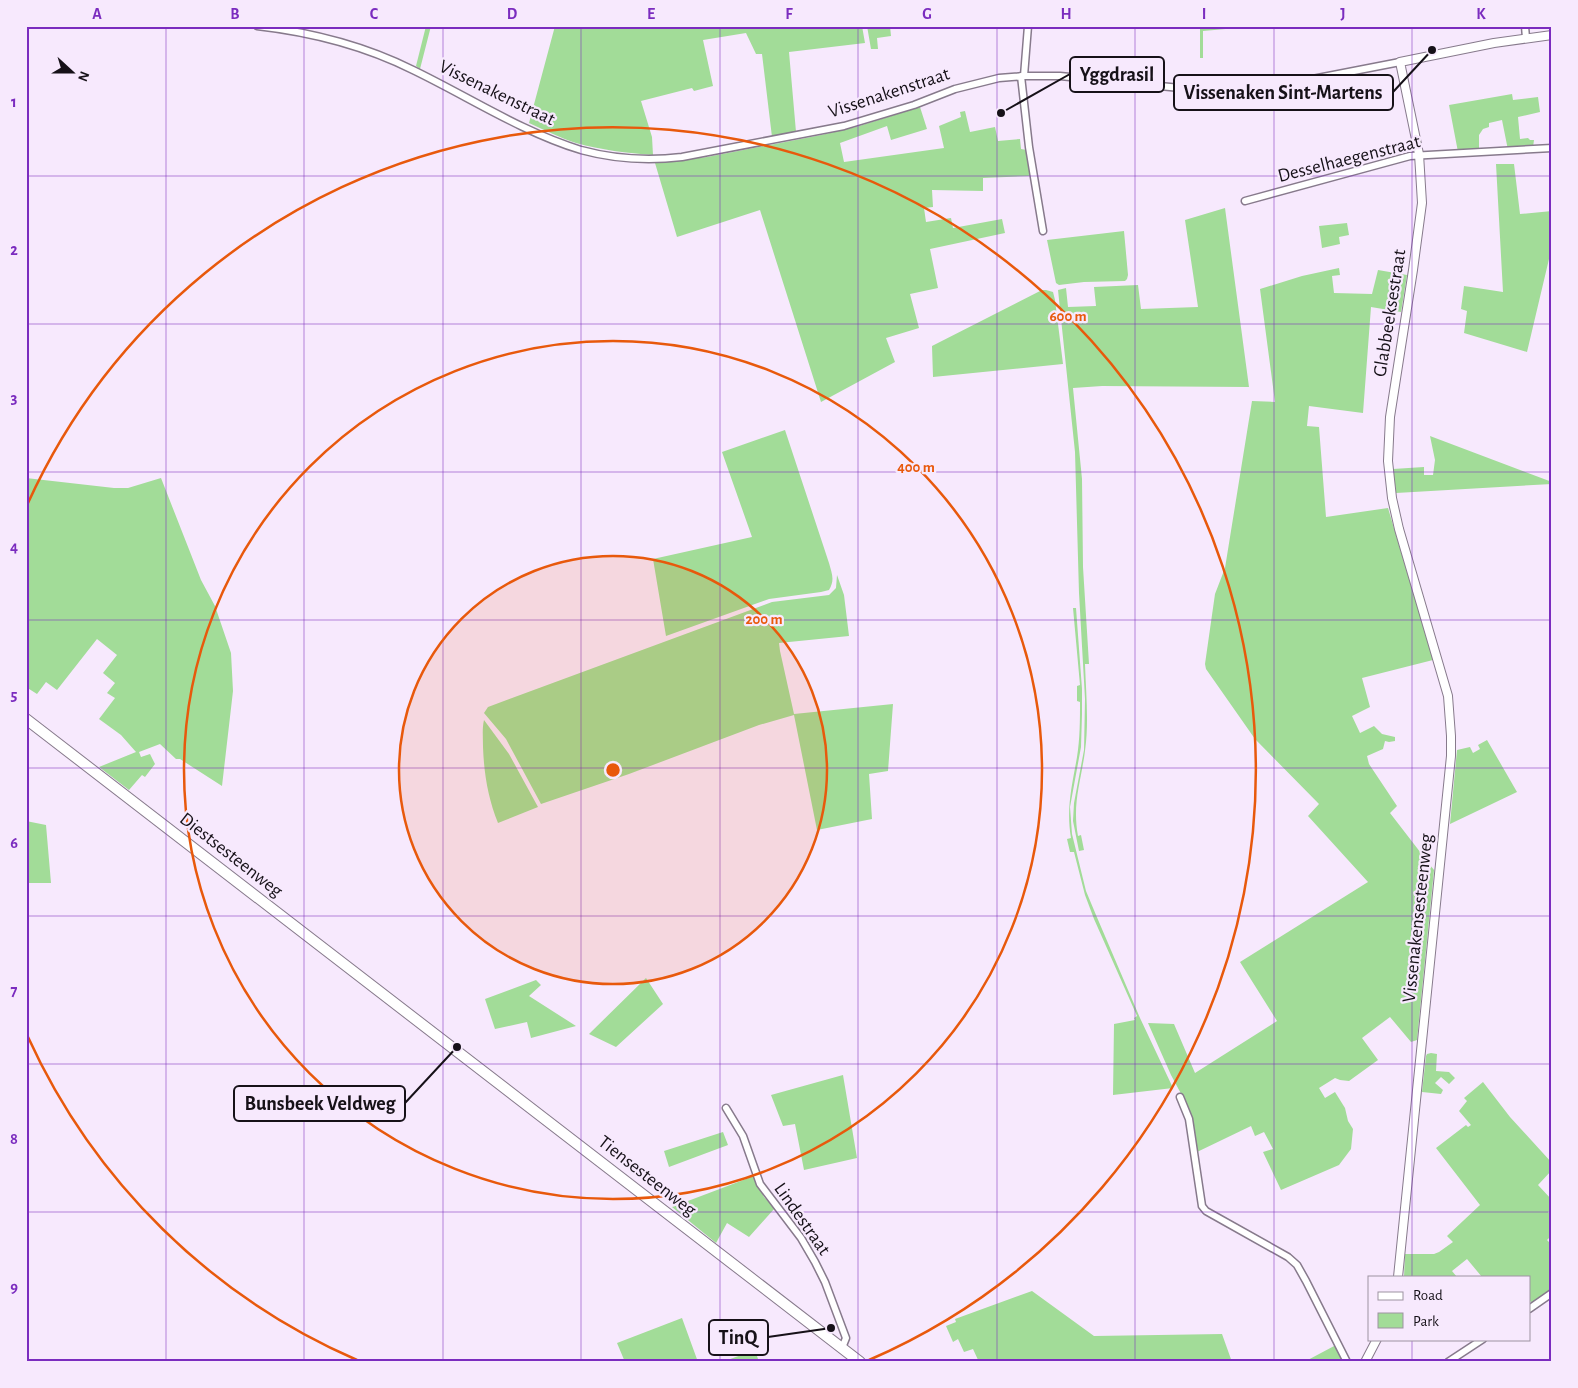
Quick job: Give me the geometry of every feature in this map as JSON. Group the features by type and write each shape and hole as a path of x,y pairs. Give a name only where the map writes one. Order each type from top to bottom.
{"main road":[{"name":"Diestsesteenweg","path":"26,719 414,1018"},
{"name":"Tiensesteenweg","path":"414,1018 860,1362"}],"street":[{"name":"Vissenakenstraat","path":"257,26 300,32 359,48 412,69 545,137 582,150 618,157 661,160 835,128 884,115 970,84 999,78 1060,76 1190,89 1240,89 1292,83 1494,43 1552,35"},
{"path":"1028,26 1023,76 1029,147 1043,231"},
{"path":"1525,26 1526,38"},
{"name":"Glabbeeksestraat","path":"1400,62 1419,154 1422,195 1420,221 1390,417 1388,461 1392,498 1411,567"},
{"name":"Desselhaegenstraat","path":"1245,201 1419,154 1552,148"},
{"name":"Vissenakensesteenweg","path":"1398,1276 1451,756 1448,696 1411,567"},
{"path":"1180,1097 1189,1120 1202,1206 1206,1211 1288,1257 1297,1265 1347,1362"},
{"name":"Lindestraat","path":"726,1108 743,1136 760,1184 801,1238 825,1282 846,1338 842,1348"},
{"path":"1530,1308 1552,1294"},
{"path":"1364,1362 1376,1340"},
{"path":"1448,1362 1481,1340"}],"green space":[{"path":"426,26 431,26 420,69 416,66"},
{"path":"555,26 862,26 865,43 789,52 796,132 772,137 762,54 756,54 746,33 703,40 713,86 694,91 692,88 641,101 652,137 653,155 614,151 576,143 529,123"},
{"path":"867,26 890,26 891,36 877,38 878,49 871,49"},
{"path":"1200,26 1236,26 1237,28 1203,31 1203,58 1200,58"},
{"path":"1512,94 1513,100 1538,97 1540,112 1518,117 1520,139 1528,138 1534,140 1533,147 1508,150 1502,120 1489,123 1489,127 1483,129 1479,135 1479,151 1458,152 1449,105"},
{"path":"920,107 927,129 891,140 887,126 840,143 844,162 944,148 939,126 961,117 960,112 965,111 970,132 995,127 998,141 1020,139 1021,149 1027,150 1030,176 983,178 983,191 932,190 933,207 924,208 926,222 951,218 953,228 1002,219 1005,233 930,249 938,288 910,294 919,328 886,338 895,362 821,402 760,210 677,237 655,163 707,157 821,135 856,127"},
{"path":"1496,164 1514,164 1520,214 1552,211 1552,259 1549,259 1527,352 1464,333 1467,311 1461,309 1464,286 1503,292"},
{"path":"1225,208 1249,387 1102,386 1073,388 1082,479 1083,567 1089,664 1085,664 1087,729 1076,813 1078,836 1081,835 1084,850 1079,851 1073,821 1074,803 1084,750 1085,699 1079,593 1075,452 1058,290 1066,288 1068,307 1096,306 1094,287 1138,285 1141,309 1198,307 1185,220"},
{"path":"1347,223 1349,235 1339,237 1340,244 1322,248 1319,226"},
{"path":"1124,231 1128,275 1125,281 1059,285 1056,283 1047,240"},
{"path":"1339,268 1340,275 1332,276 1334,293 1372,294 1378,270 1407,275 1401,312 1371,307 1363,413 1309,406 1307,426 1319,427 1326,517 1388,508 1433,660 1362,678 1370,707 1352,716 1360,733 1374,726 1382,734 1395,737 1395,741 1385,741 1383,749 1367,756 1369,764 1397,806 1390,813 1434,870 1417,1040 1411,1042 1390,1017 1362,1038 1378,1060 1349,1081 1335,1078 1319,1088 1325,1098 1335,1092 1345,1108 1348,1121 1353,1129 1351,1149 1339,1165 1281,1190 1263,1152 1273,1149 1264,1132 1255,1136 1251,1126 1197,1152 1193,1127 1186,1103 1171,1075 1148,1023 1174,1024 1195,1073 1277,1021 1240,962 1368,882 1308,816 1319,804 1255,739 1206,669 1205,664 1215,594 1225,568 1252,401 1275,402 1260,289 1302,276"},
{"path":"1042,290 1053,292 1055,300 1063,364 933,377 932,346"},
{"path":"785,430 831,570 832,580 829,590 769,599 666,636 653,559 752,537 722,452"},
{"path":"1430,436 1552,482 1552,484 1396,493 1393,469 1424,467 1424,475 1433,475 1435,460"},
{"path":"26,478 128,488 161,478 201,580 215,606 231,653 233,691 222,786 180,759 176,759 160,744 139,752 141,757 150,754 155,764 145,777 142,775 129,790 99,767 136,752 121,735 99,719 115,698 107,693 115,683 103,673 117,655 97,639 57,690 46,682 37,694 26,687"},
{"path":"837,575 844,595 849,636 779,643 780,651 794,714 893,704 888,771 869,774 872,819 817,830 794,715 759,725 629,774 541,804 506,739 484,713 488,707 772,602 829,595 836,588"},
{"path":"1073,608 1076,608 1082,714 1081,747 1070,807 1072,834 1086,891 1140,1018 1173,1088 1113,1095 1114,1024 1135,1020 1134,1018 1137,1016 1094,919 1085,895 1074,852 1070,852 1067,839 1071,838 1069,807 1078,750 1080,723 1080,702 1077,701 1077,686 1080,685"},
{"path":"484,720 509,754 538,807 498,823 489,795 486,776 483,747"},
{"path":"1487,740 1517,792 1450,824 1457,750 1470,747 1473,753 1480,749 1478,745"},
{"path":"26,821 46,825 51,883 26,883"},
{"path":"646,978 663,1004 616,1047 589,1034"},
{"path":"536,980 541,985 529,996 576,1026 531,1038 527,1022 495,1029 485,999"},
{"path":"1431,1053 1437,1054 1436,1071 1449,1072 1455,1078 1449,1084 1441,1077 1435,1083 1443,1090 1441,1094 1422,1092 1426,1056"},
{"path":"843,1075 857,1158 804,1170 795,1124 783,1126 771,1095"},
{"path":"1483,1082 1510,1117 1552,1163 1552,1170 1538,1185 1552,1200 1552,1209 1548,1212 1552,1216 1552,1235 1547,1240 1552,1245 1552,1290 1533,1304 1530,1301 1530,1276 1481,1276 1467,1259 1452,1271 1456,1276 1404,1276 1405,1254 1434,1254 1439,1252 1453,1242 1447,1236 1480,1205 1436,1148 1466,1125 1468,1127 1471,1125 1459,1111 1467,1101 1464,1098"},
{"path":"723,1132 728,1145 669,1167 664,1151"},
{"path":"754,1176 764,1197 775,1208 749,1237 727,1223 716,1243 672,1207"},
{"path":"1032,1291 1094,1336 1222,1334 1232,1362 979,1362 973,1349 964,1352 958,1339 953,1342 946,1326 956,1322 955,1319"},
{"path":"682,1318 698,1362 625,1362 617,1343"},
{"path":"1336,1345 1344,1362 1304,1362"},
{"path":"755,1350 759,1362 722,1362"}],"place":[{"name":"Vissenaken Sint-Martens","path":"1432,50"},
{"name":"Yggdrasil","path":"1001,113"},
{"name":"Bunsbeek Veldweg","path":"457,1047"},
{"name":"TinQ","path":"831,1328"}]}
